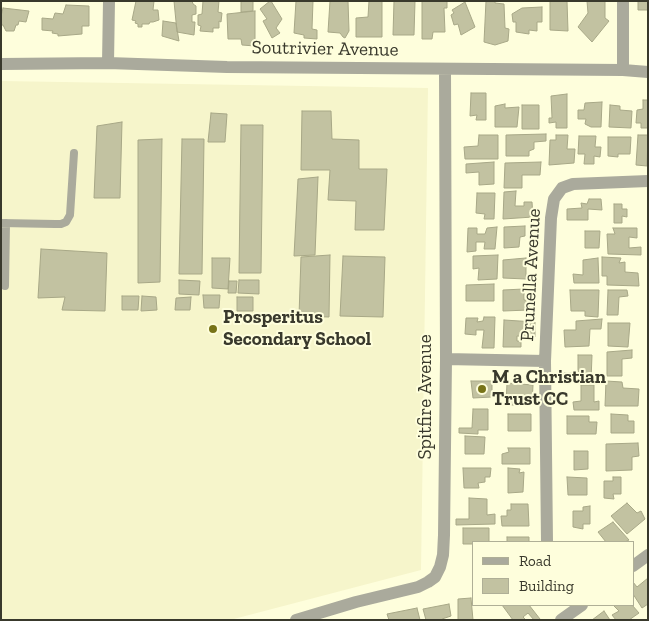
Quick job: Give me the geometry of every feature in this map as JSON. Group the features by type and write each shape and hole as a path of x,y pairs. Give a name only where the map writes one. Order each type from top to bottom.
{"street":[{"path":"108,63 109,1"},
{"path":"623,1 623,70"},
{"name":"Soutrivier Avenue","path":"1,64 108,63 623,70 648,72"},
{"name":"Spitfire Avenue","path":"296,620 356,602 410,590 423,585 435,577 440,567 444,535 446,359 445,69"},
{"name":"Prunella Avenue","path":"547,541 545,361 551,218 554,198 566,186 573,184 648,181"},
{"path":"446,359 545,361"},
{"path":"634,565 648,555"},
{"path":"561,620 579,606"}],"lane":[{"path":"5,286 4,223 61,224 66,222 70,215 74,153"}],"shaded area":[{"name":"Prosperitus Secondary School","path":"1,81 428,88 421,570 230,620 1,620"}],"building":[{"path":"136,1 154,1 153,10 158,10 159,20 149,24 142,24 142,27 138,27 138,24 135,23 136,21 132,20"},
{"path":"174,1 192,1 196,6 196,14 192,15 192,22 195,22 194,35 177,32"},
{"path":"203,1 219,1 218,12 222,13 221,22 219,21 219,28 213,28 213,32 200,31 201,26 198,25 198,15 202,14"},
{"path":"241,1 253,1 253,11 241,12"},
{"path":"270,1 282,19 276,28 280,33 272,38 263,21 267,19 260,9"},
{"path":"296,1 313,1 312,29 317,30 317,39 304,38 304,35 294,33"},
{"path":"330,1 348,1 349,31 345,38 340,33 328,32"},
{"path":"369,1 382,1 382,37 356,37 356,18 368,17"},
{"path":"394,1 415,1 414,35 393,35"},
{"path":"422,1 447,1 447,8 444,8 445,32 433,32 432,39 422,39"},
{"path":"486,1 504,4 505,28 509,29 508,41 495,45 484,42"},
{"path":"550,1 567,1 568,31 550,30"},
{"path":"587,1 605,1 605,18 609,21 592,42 578,27 588,13"},
{"path":"638,1 648,1 648,10 638,10"},
{"path":"465,2 475,27 461,35 458,24 454,25 451,15 454,13 452,10"},
{"path":"66,5 89,6 89,26 82,26 82,34 58,36 58,34 52,33 53,31 42,30 42,18 53,19 55,13 63,14"},
{"path":"542,7 542,22 537,22 537,31 529,30 529,34 516,32 516,22 513,22 512,14 522,8"},
{"path":"3,8 29,11 26,22 19,21 14,31 6,31 3,25 1,25"},
{"path":"255,11 255,46 242,45 241,39 228,39 227,14"},
{"path":"163,21 176,23 179,41 162,36"},
{"path":"471,93 486,93 486,120 476,120 477,115 470,116"},
{"path":"567,94 567,128 556,128 556,122 549,123 549,118 552,118 551,96"},
{"path":"643,100 648,100 648,128 641,128 641,123 636,123 637,110 643,109"},
{"path":"602,102 601,127 591,127 585,124 586,119 578,119 578,110 584,110 585,103"},
{"path":"505,104 505,108 519,107 517,127 495,127 495,106"},
{"path":"522,105 539,105 539,129 522,129"},
{"path":"610,105 620,106 620,110 632,111 631,128 609,127"},
{"path":"302,111 331,111 332,139 359,140 359,169 387,169 384,230 355,230 356,201 328,200 330,170 301,170"},
{"path":"211,113 227,114 225,142 208,142"},
{"path":"122,122 120,198 94,198 97,126"},
{"path":"241,125 263,125 261,273 239,273"},
{"path":"546,134 546,141 534,142 534,149 529,151 529,156 506,156 506,135"},
{"path":"479,135 498,135 498,159 465,159 464,147 478,146"},
{"path":"556,135 568,135 567,149 575,149 574,163 549,165 550,140 556,140"},
{"path":"638,135 648,135 647,166 636,165"},
{"path":"579,136 596,136 595,147 601,147 600,157 594,156 594,164 584,164 585,154 578,154"},
{"path":"608,137 631,137 630,154 618,154 618,157 608,156"},
{"path":"162,139 160,282 138,283 138,140"},
{"path":"182,139 204,139 202,274 179,274"},
{"path":"494,162 494,184 479,185 479,172 466,173 466,164"},
{"path":"541,162 540,175 522,175 522,188 504,188 505,163"},
{"path":"318,177 315,255 294,256 298,179"},
{"path":"516,191 515,206 524,206 524,202 532,202 533,217 503,219 504,192"},
{"path":"477,193 495,193 494,219 484,219 485,214 476,213"},
{"path":"589,199 601,199 602,210 588,209 588,220 567,220 567,209 582,208 581,203 587,204"},
{"path":"614,204 622,204 622,209 627,209 627,217 622,216 622,223 614,223"},
{"path":"525,226 525,236 520,237 519,247 504,248 504,227"},
{"path":"497,227 495,249 484,249 485,242 476,242 476,251 467,252 468,228 477,228 477,234 485,234 487,228"},
{"path":"613,228 637,228 637,238 629,237 629,248 641,247 641,255 608,254 607,234 615,234"},
{"path":"585,231 600,231 599,248 585,248"},
{"path":"41,249 107,253 105,311 62,310 65,297 38,298"},
{"path":"330,255 329,317 299,316 301,257"},
{"path":"498,255 497,279 478,280 479,268 473,269 473,256"},
{"path":"343,256 385,257 383,317 340,316"},
{"path":"602,257 621,258 619,263 625,262 625,272 638,273 639,286 607,285 607,276 602,276"},
{"path":"212,258 230,258 228,289 212,288"},
{"path":"526,258 526,279 503,278 503,260"},
{"path":"598,258 599,283 574,283 573,274 583,275 583,260"},
{"path":"179,280 200,281 199,295 179,294"},
{"path":"239,280 259,280 259,294 238,293"},
{"path":"229,281 237,281 236,293 228,293"},
{"path":"494,284 494,301 466,301 466,285"},
{"path":"524,289 524,300 530,300 529,310 503,311 503,290"},
{"path":"570,290 599,290 598,317 585,316 585,311 571,311"},
{"path":"608,290 627,290 628,296 619,297 618,315 607,315"},
{"path":"203,295 220,295 219,308 204,308"},
{"path":"122,296 139,296 138,310 122,310"},
{"path":"142,296 156,297 157,310 141,311"},
{"path":"191,297 190,310 175,310 176,298"},
{"path":"237,297 253,297 253,311 237,311"},
{"path":"484,317 495,317 494,348 482,348 484,330 476,330 476,335 465,334 466,318 478,318 477,322 483,321"},
{"path":"602,319 601,329 590,329 589,346 565,347 564,330 576,330 576,321"},
{"path":"504,320 535,322 535,337 517,336 517,341 521,341 521,347 503,347"},
{"path":"608,323 630,323 628,347 608,346"},
{"path":"632,350 632,358 622,359 622,376 607,376 607,352"},
{"path":"578,355 592,355 591,381 564,380 564,373 578,373"},
{"name":"M a Christian Trust CC","path":"471,381 492,381 492,397 473,398"},
{"path":"606,381 622,382 623,388 639,389 638,406 605,406"},
{"path":"507,383 533,385 532,405 506,405"},
{"path":"581,385 594,385 594,402 599,401 599,410 574,410 573,402 581,401"},
{"path":"473,409 488,409 488,430 478,430 478,434 459,433 459,428 472,428"},
{"path":"508,414 531,414 531,431 508,431"},
{"path":"611,414 628,415 628,421 634,421 634,433 611,433"},
{"path":"567,416 589,416 589,422 597,422 596,434 567,434"},
{"path":"465,436 485,437 484,454 465,454"},
{"path":"638,443 639,456 632,457 632,470 606,471 606,444"},
{"path":"508,448 530,448 530,464 502,464 502,454 509,452"},
{"path":"574,451 588,451 588,469 574,470"},
{"path":"463,468 491,468 490,477 485,477 485,482 478,483 479,488 464,488"},
{"path":"508,468 520,469 519,473 524,472 523,492 508,493"},
{"path":"567,477 587,478 587,495 568,495"},
{"path":"613,477 621,477 621,494 613,494 614,499 604,498 604,481 613,481"},
{"path":"469,498 487,499 487,515 495,514 495,524 456,525 456,519 469,519"},
{"path":"627,503 637,513 641,511 645,519 627,534 611,516"},
{"path":"511,504 528,504 529,526 502,526 501,516 507,516 507,510 511,510"},
{"path":"590,506 590,524 583,524 583,529 573,527 573,511 583,511 583,507"},
{"path":"613,522 629,540 605,541 598,532"},
{"path":"463,528 489,528 489,541 472,541 472,544 463,544"},
{"path":"507,537 529,537 529,541 507,541"},
{"path":"648,578 648,604 642,608 634,596 634,583 637,587"},
{"path":"471,598 473,620 458,620 458,599"},
{"path":"449,604 451,616 442,620 426,620 423,609"},
{"path":"503,606 530,606 540,619 534,620 528,613 523,617 526,620 513,620"},
{"path":"614,606 633,606 639,613 629,620 616,620 612,615 619,611"},
{"path":"417,608 420,620 389,620 387,614"},
{"path":"604,611 610,620 592,620"}],"place":[{"name":"Prosperitus Secondary School","path":"213,329"},
{"name":"M a Christian Trust CC","path":"482,389"}]}
